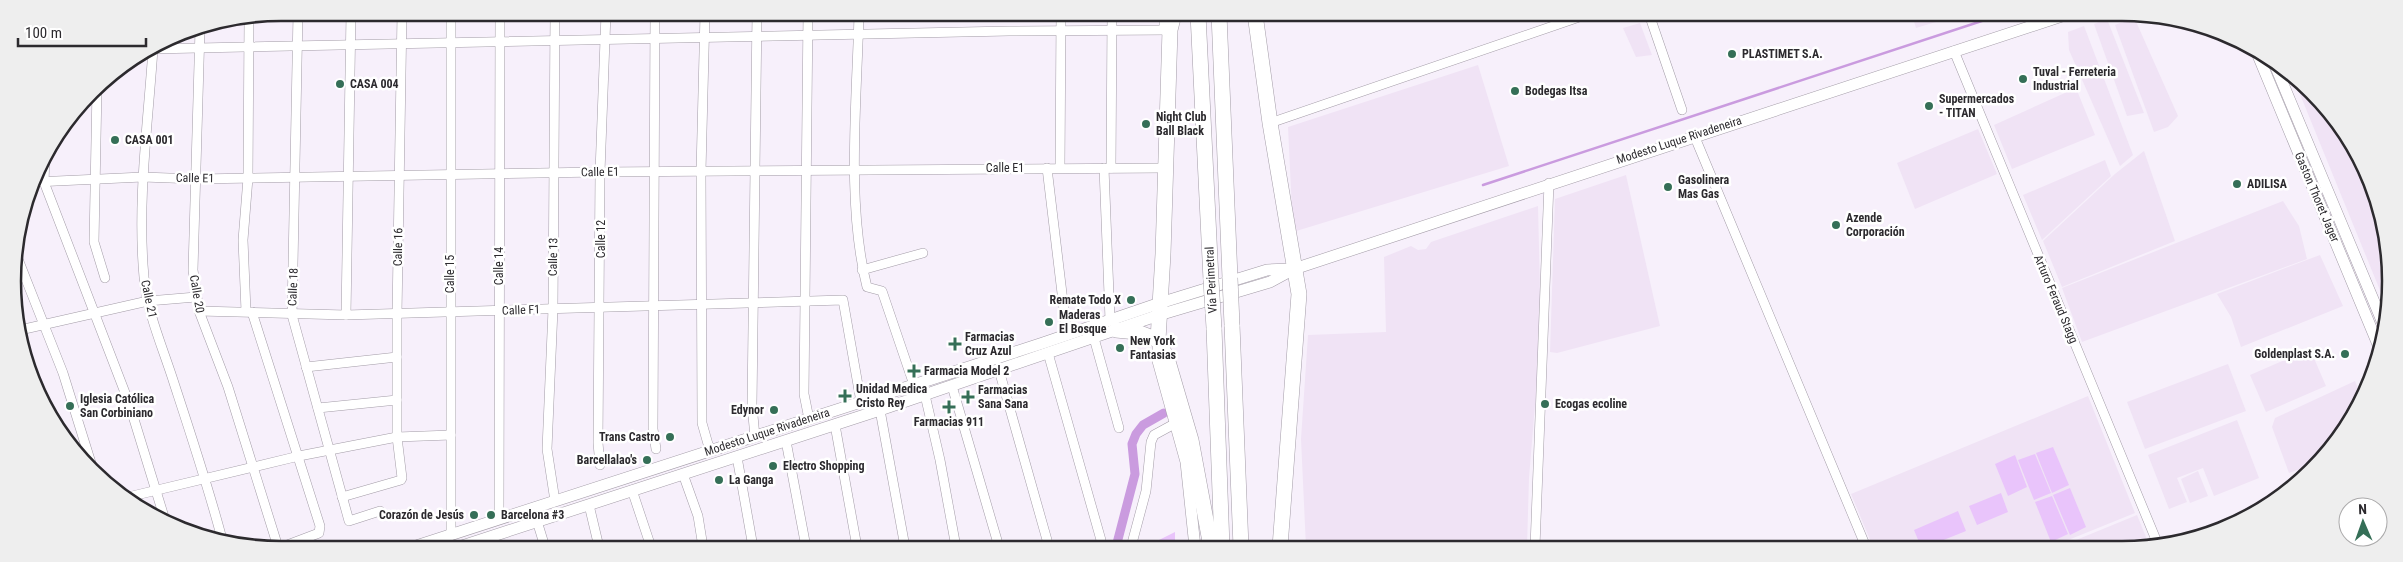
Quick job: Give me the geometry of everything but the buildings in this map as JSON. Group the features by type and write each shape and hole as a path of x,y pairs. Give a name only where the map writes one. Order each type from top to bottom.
{"highway":[{"path":"1171,21 1167,30 1165,168 1158,340 1167,358 1191,440 1212,541"},
{"name":"Vía Perimetral","path":"1198,21 1214,328 1222,541"},
{"name":"Vía Perimetral","path":"1219,21 1241,541"},
{"path":"1256,21 1270,123 1299,294 1280,541"},
{"path":"1113,325 1158,340"},
{"path":"1215,541 1221,526"}],"street":[{"name":"Calle 18","path":"298,21 292,314 349,521 380,511"},
{"path":"346,315 351,21"},
{"name":"Calle 16","path":"342,497 401,480 402,475 397,437 397,314 402,21"},
{"name":"Calle 15","path":"451,21 451,535"},
{"name":"Calle 14","path":"499,519 500,21"},
{"name":"Calle 13","path":"555,21 553,309 547,449 555,501"},
{"name":"Calle 12","path":"600,465 598,443 601,308 600,172 606,21"},
{"path":"655,21 653,429 656,449"},
{"path":"705,21 701,171 702,423 710,451"},
{"path":"755,437 752,405 757,21"},
{"path":"808,21 804,394 808,419"},
{"path":"859,21 856,169 857,243 867,288 882,291 918,384 925,395 955,541"},
{"path":"1060,168 1061,21"},
{"path":"1112,21 1108,168 1113,325"},
{"path":"164,49 1167,30 1165,21"},
{"path":"1270,123 1568,21"},
{"path":"1651,21 1682,110"},
{"name":"Modesto Luque Rivadeneira","path":"432,541 1066,335 1113,325 1160,309 1270,282 1294,269 1549,183 2046,21"},
{"path":"249,23 248,178 243,240 249,312 299,456 320,531 297,541"},
{"name":"Calle 20","path":"200,34 193,270 196,297 199,311 228,387 278,541"},
{"name":"Arturo Feraud Stagg","path":"1954,51 2156,539"},
{"name":"Calle 21","path":"152,56 143,177 144,277 148,301 206,478 221,534"},
{"name":"Gaston Thoret Jager","path":"2261,62 2375,338"},
{"name":"Gaston Thoret Jager","path":"2279,74 2380,316"},
{"path":"97,97 94,242 105,278"},
{"path":"1694,135 1863,541"},
{"path":"1048,168 1066,335"},
{"name":"Calle E1","path":"41,182 143,177 196,179 654,171 1165,168"},
{"path":"1535,541 1549,183"},
{"path":"40,185 94,313 129,403 162,512"},
{"path":"862,270 923,253"},
{"path":"22,269 62,373 88,455"},
{"path":"25,329 148,301 196,297"},
{"name":"Calle F1","path":"199,311 346,315 843,300 861,402"},
{"name":"Modesto Luque Rivadeneira","path":"493,541 537,521 835,425 1094,338 1113,325"},
{"path":"1094,338 1119,428"},
{"path":"1158,340 1158,361 1186,462 1194,541"},
{"path":"1048,353 1099,541"},
{"path":"306,367 397,357"},
{"path":"999,370 1047,541"},
{"path":"952,386 997,541"},
{"path":"318,408 397,400"},
{"path":"880,410 904,541"},
{"path":"1133,541 1146,490 1151,442 1154,436 1176,422"},
{"path":"835,425 856,541"},
{"path":"135,495 253,466 397,437 451,435"},
{"path":"786,440 805,541"},
{"path":"737,456 752,541"},
{"path":"683,474 698,516 703,541"},
{"path":"632,490 649,541"},
{"path":"589,505 598,541"},
{"path":"537,521 543,541"}],"shaded area":[{"path":"1914,21 1939,21 1916,28"},
{"path":"2108,21 2144,113 2127,116 2094,24"},
{"path":"2124,21 2136,22 2178,116 2168,127 2154,132 2115,25"},
{"path":"1640,23 1652,55 1636,57 1623,28"},
{"path":"2084,26 2133,155 2120,166 2069,50 2068,32"},
{"path":"1478,65 1509,166 1293,232 1288,127"},
{"path":"2076,88 2095,135 2012,169 1994,125"},
{"path":"2299,91 2306,97 2338,137 2362,182 2373,214 2380,247 2381,293"},
{"path":"1978,129 1997,174 1915,209 1897,163"},
{"path":"2144,151 2175,241 2062,287 2043,241 2115,174"},
{"path":"2105,160 2111,176 2042,240 2023,195"},
{"path":"1626,175 1660,326 1557,353 1550,352 1555,199"},
{"path":"2283,201 2299,226 2307,259 2082,342 2062,288"},
{"path":"1538,206 1541,331 1529,478 1527,541 1306,541 1301,439 1308,335 1386,332 1384,257 1411,246 1418,250 1426,249 1431,242"},
{"path":"2320,255 2343,306 2241,347 2231,317 2217,294"},
{"path":"2310,349 2326,386 2266,412 2250,375"},
{"path":"2228,364 2246,411 2145,449 2127,402"},
{"path":"2355,381 2358,389 2347,411 2328,439 2306,465 2289,473 2272,427 2275,418"},
{"path":"2088,396 2135,513 2066,541 1871,541 1851,494"},
{"path":"2237,420 2259,478 2214,496 2203,468 2177,478 2187,502 2169,509 2148,455"},
{"path":"2053,447 2069,485 2052,493 2036,453"},
{"path":"2035,454 2051,493 2034,500 2018,460"},
{"path":"2015,455 2027,487 2008,496 1995,464"},
{"path":"2198,471 2208,496 2190,503 2181,479"},
{"path":"2070,488 2086,527 2070,535 2053,495"},
{"path":"2001,493 2008,512 1977,525 1969,506"},
{"path":"2052,496 2068,534 2051,541 2035,502"},
{"path":"1958,511 1966,531 1941,541 1919,541 1914,530"},
{"path":"2137,515 2147,540 2122,541 2074,541"},
{"path":"1175,532 1175,541 1157,541"}],"waterway":[{"path":"1483,185 1982,21"},
{"path":"1118,541 1135,474 1132,444 1136,434 1143,425 1164,413"}],"place":[{"name":"PLASTIMET S.A.","path":"1732,54"},
{"name":"Tuval - Ferreteria Industrial","path":"2023,79"},
{"name":"CASA 004","path":"340,84"},
{"name":"Bodegas Itsa","path":"1515,91"},
{"name":"Supermercados - TITAN","path":"1929,106"},
{"name":"Night Club Ball Black","path":"1146,124"},
{"name":"CASA 001","path":"115,140"},
{"name":"ADILISA","path":"2237,184"},
{"name":"Gasolinera Mas Gas","path":"1668,187"},
{"name":"Azende Corporación","path":"1836,225"},
{"name":"Remate Todo X","path":"1131,300"},
{"name":"Maderas El Bosque","path":"1049,322"},
{"name":"Farmacias Cruz Azul","path":"955,344"},
{"name":"New York Fantasias","path":"1120,348"},
{"name":"Goldenplast S.A.","path":"2345,354"},
{"name":"Farmacia Model 2","path":"914,371"},
{"name":"Unidad Medica Cristo Rey","path":"845,396"},
{"name":"Farmacias Sana Sana","path":"968,397"},
{"name":"Ecogas ecoline","path":"1545,404"},
{"name":"Iglesia Católica San Corbiniano","path":"70,406"},
{"name":"Farmacias 911","path":"949,407"},
{"name":"Edynor","path":"774,410"},
{"name":"Trans Castro","path":"670,437"},
{"name":"Barcellalao's","path":"647,460"},
{"name":"Electro Shopping","path":"773,466"},
{"name":"La Ganga","path":"719,480"},
{"name":"Corazón de Jesús","path":"474,515"},
{"name":"Barcelona #3","path":"491,515"}]}
